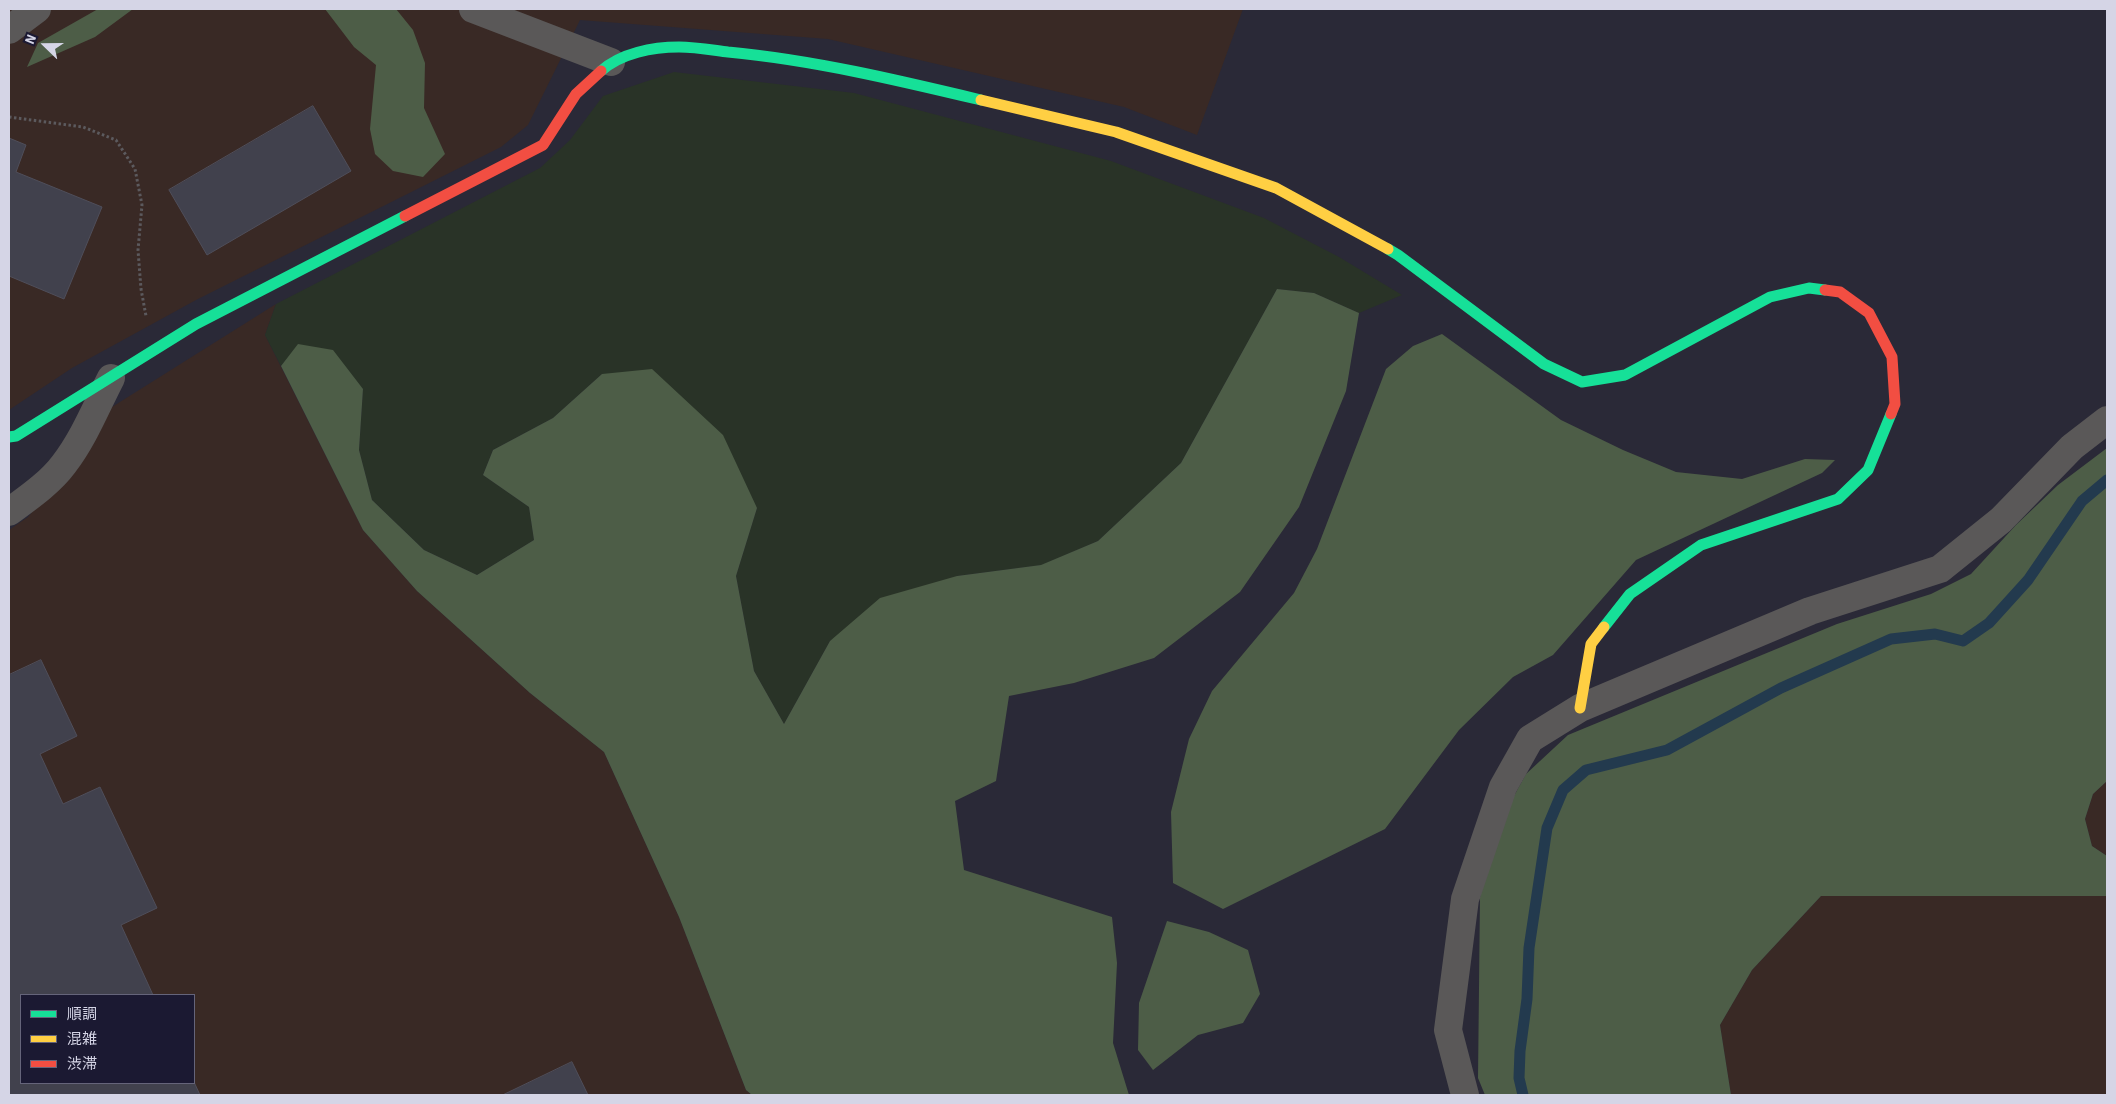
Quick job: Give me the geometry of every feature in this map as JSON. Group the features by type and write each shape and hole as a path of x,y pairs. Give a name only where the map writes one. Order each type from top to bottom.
{"street":[{"path":"9,30 37,9"},
{"path":"473,9 611,62"},
{"path":"9,437 16,436 196,324 543,145 576,94 611,62 642,51 678,47 773,56 903,81 1116,132 1276,188 1398,255 1544,364 1582,382 1626,375 1770,297 1809,288 1840,292 1869,313 1892,357 1895,404 1868,470 1838,499 1701,546 1630,594 1591,644 1580,708"},
{"path":"9,512 34,494 63,465 80,440 111,378"},
{"path":"1465,1095 1448,1030 1465,899 1503,787 1530,739 1580,708 1810,611 1940,569 2001,520 2072,447 2107,420"}],"path":[{"path":"9,117 83,127 116,140 135,169 142,205 138,250 141,289 154,351"}],"shaded area":[{"path":"9,9 1243,9 1197,135 1124,107 828,39 580,20 528,125 501,147 196,300 72,368 9,410"},
{"path":"276,304 265,335 363,530 417,591 530,693 604,752 679,917 746,1090 752,1095 9,1095 9,530 28,517 55,485 101,418 112,407"},
{"path":"2107,781 2107,856 2092,846 2085,819 2093,794"},
{"path":"1821,896 2107,896 2107,1095 1731,1095 1720,1025 1752,970"}],"green space":[{"path":"98,9 133,9 95,37 27,67 38,43"},
{"path":"325,9 396,9 413,30 425,63 424,108 445,154 423,177 393,171 375,154 370,129 376,65 354,47"},
{"path":"674,72 854,93 1111,161 1264,218 1339,257 1402,295 1359,313 1314,293 1277,289 1181,463 1098,541 1042,565 957,576 830,641 784,724 754,671 736,576 757,508 602,374 553,418 493,450 483,475 529,507 534,540 477,575 424,550 372,500 359,450 363,389 299,344 281,366 265,335 276,304 540,168 570,140 603,96"},
{"path":"1277,289 1314,293 1359,313 1346,391 1299,507 1240,592 1154,658 1074,683 1009,696 996,781 955,801 964,870 1112,917 1117,963 1113,1043 1129,1095 752,1095 746,1090 679,917 604,752 530,693 417,591 363,530 281,366 298,344 333,350 363,389 359,450 372,500 424,550 477,575 534,540 529,507 483,475 493,450 553,418 602,374 652,369 723,435 757,508 736,576 754,671 784,724 830,641 880,598 957,576 1041,565 1098,541 1181,463"},
{"path":"1442,334 1561,420 1623,450 1676,472 1742,479 1805,459 1835,460 1822,473 1636,560 1553,655 1513,677 1459,730 1385,829 1223,909 1173,883 1171,812 1189,739 1212,691 1294,593 1317,549 1386,369 1413,346"},
{"path":"2107,448 2107,781 2093,794 2085,819 2092,846 2107,856 2107,896 1821,896 1752,970 1720,1025 1731,1095 1485,1095 1478,1078 1480,897 1497,827 1526,774 1568,735 1837,624 1931,594 1971,574 2016,525 2058,485"},
{"path":"1167,921 1209,932 1248,950 1260,994 1243,1023 1198,1035 1153,1070 1138,1050 1139,1003"}],"building":[{"path":"313,106 351,171 207,255 169,190"},
{"path":"9,138 26,145 16,172 102,207 64,299 9,276"},
{"path":"41,660 77,736 40,754 63,804 100,787 157,908 121,925 153,994 20,994 20,1084 195,1084 200,1095 9,1095 9,675"},
{"path":"572,1062 588,1095 503,1095"}],"waterway":[{"path":"1523,1095 1519,1078 1520,1051 1527,999 1529,948 1547,828 1563,790 1586,770 1667,750 1781,688 1891,639 1935,634 1963,641 1989,623 2028,580 2082,501 2107,480"}],"traffic: fast":[{"path":"601,71 628,55 648,50 679,47 823,65 981,100"},
{"path":"9,437 16,436 196,324 405,216"},
{"path":"1388,249 1544,364 1582,382 1625,375 1770,297 1809,288 1825,290"},
{"path":"1604,627 1630,594 1701,545 1838,499 1868,470 1891,414"}],"traffic: slow":[{"path":"981,100 1116,132 1276,188 1388,249"},
{"path":"1580,708 1591,644 1604,627"}],"traffic: jam":[{"path":"405,216 543,145 576,94 601,71"},
{"path":"1825,290 1840,292 1869,313 1892,357 1895,404 1891,414"}]}
